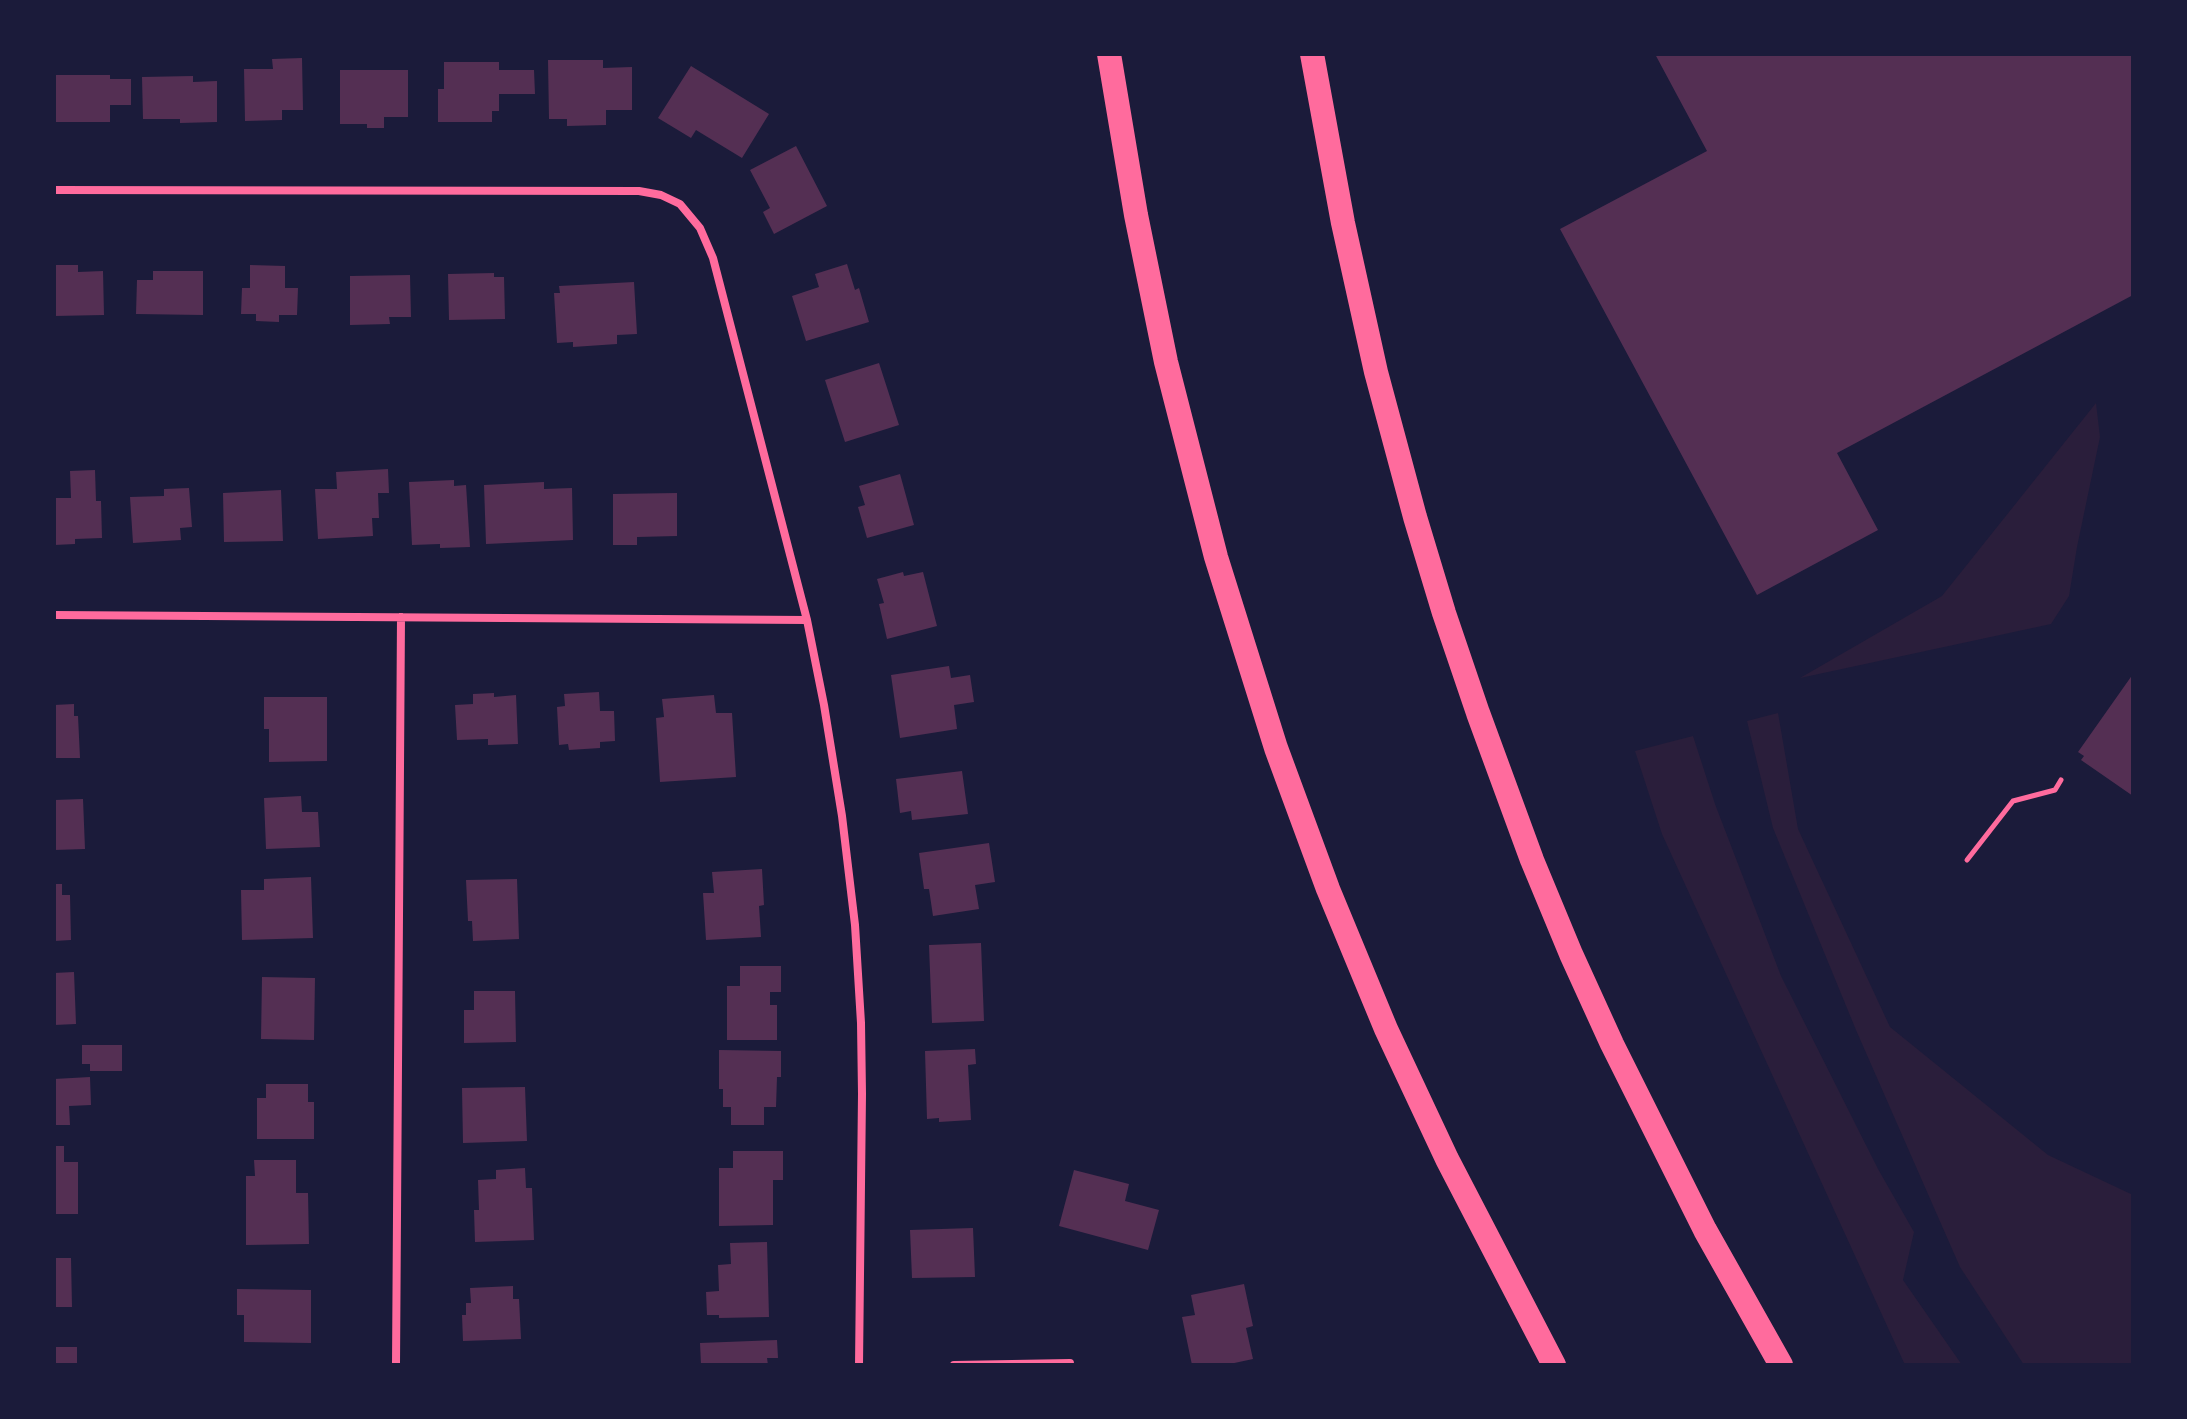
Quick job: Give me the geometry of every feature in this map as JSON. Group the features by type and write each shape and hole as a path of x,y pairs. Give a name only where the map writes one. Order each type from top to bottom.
{"highway":[{"path":"1109,54 1131,190 1166,362 1216,557 1268,723 1324,878 1386,1029 1452,1170 1554,1365"},
{"path":"1312,54 1343,223 1376,372 1422,541 1478,713 1537,871 1612,1044 1705,1230 1781,1365"}],"street":[{"path":"54,190 639,191 661,195 680,204 700,228 713,258 807,620 842,816 855,925 861,1023 859,1365"},
{"path":"54,615 807,620"},
{"path":"396,1365 401,617"},
{"path":"954,1365 1070,1363"}],"path":[{"path":"1967,860 2013,801 2055,790 2061,780"}],"shaded area":[{"path":"2096,403 2100,437 2069,596 2051,624 1800,678 1942,596"},
{"path":"1778,713 1798,829 1890,1027 2048,1155 2133,1195 2133,1365 2024,1365 1960,1267 1856,1030 1773,828 1747,721"},
{"path":"1693,736 1715,804 1781,976 1878,1169 1914,1232 1903,1280 1962,1365 1905,1365 1662,834 1635,751"}],"building":[{"path":"1655,54 2133,54 2133,295 1837,453 1878,530 1757,595 1560,229 1707,151"},
{"path":"302,58 303,110 282,110 282,120 245,121 244,69 273,69 272,59"},
{"path":"548,60 603,60 603,68 632,67 632,110 606,110 606,125 567,126 567,119 549,119"},
{"path":"444,62 499,62 499,70 534,70 535,94 499,94 499,111 492,111 492,122 438,122 438,89 444,89"},
{"path":"691,66 769,114 742,158 696,130 691,138 658,118"},
{"path":"340,70 408,70 408,117 384,117 384,128 367,128 367,124 340,124"},
{"path":"54,75 110,75 110,79 131,79 131,105 110,105 110,122 54,122"},
{"path":"193,76 193,82 217,81 217,122 180,123 180,119 143,119 142,77"},
{"path":"796,146 827,206 774,234 763,212 770,208 750,170"},
{"path":"847,264 855,290 859,288 869,322 806,341 792,296 819,287 815,274"},
{"path":"54,265 78,265 78,272 103,271 104,315 54,316"},
{"path":"250,265 285,266 285,288 298,288 297,315 279,315 279,322 256,321 256,314 241,314 242,288 250,288"},
{"path":"153,271 203,271 203,315 136,314 137,280 153,280"},
{"path":"494,273 494,277 504,277 505,319 449,320 448,274"},
{"path":"410,275 411,317 389,317 390,324 350,325 350,276"},
{"path":"634,282 637,334 617,335 617,344 573,347 573,342 557,343 554,293 560,293 559,286"},
{"path":"879,363 899,425 845,442 825,380"},
{"path":"388,469 389,493 378,493 379,518 372,518 373,536 318,539 315,489 337,489 336,472"},
{"path":"95,470 96,501 101,501 102,538 75,539 75,544 54,545 54,498 71,498 70,471"},
{"path":"900,474 914,525 867,538 858,507 865,505 859,486"},
{"path":"454,480 454,486 466,485 470,547 412,545 409,482"},
{"path":"544,482 544,489 572,488 573,540 486,544 484,485"},
{"path":"189,488 192,527 180,528 181,540 133,543 130,497 164,496 164,489"},
{"path":"281,490 283,541 224,542 223,493"},
{"path":"677,493 677,536 637,537 637,545 613,545 613,494"},
{"path":"903,572 904,576 923,572 937,626 887,639 879,604 884,603 877,579"},
{"path":"949,666 951,678 970,675 974,702 954,705 957,729 900,738 891,675"},
{"path":"2133,674 2133,796 2081,760 2084,756 2078,752"},
{"path":"599,692 600,711 614,711 615,741 600,742 600,748 569,750 568,744 559,745 557,707 565,706 564,694"},
{"path":"494,693 494,697 516,695 518,744 488,745 488,739 457,740 455,705 473,704 473,694"},
{"path":"714,695 716,713 732,713 736,777 660,782 656,718 664,717 662,699"},
{"path":"264,697 327,697 327,761 269,762 269,729 264,729"},
{"path":"74,704 74,716 78,716 80,758 54,758 54,705"},
{"path":"962,771 968,814 912,820 911,811 900,813 896,779"},
{"path":"301,796 302,812 318,812 320,847 266,849 264,798"},
{"path":"83,799 85,849 54,850 54,800"},
{"path":"989,843 995,882 975,885 979,909 933,916 929,889 924,889 919,853"},
{"path":"762,869 764,905 759,906 761,937 706,940 703,893 714,893 712,872"},
{"path":"311,877 313,938 242,940 241,890 264,890 264,879"},
{"path":"517,879 519,939 473,941 472,921 468,921 466,880"},
{"path":"54,884 62,884 62,895 70,895 71,940 54,941"},
{"path":"981,943 984,1021 932,1023 929,945"},
{"path":"740,966 781,966 781,992 770,992 770,1005 777,1005 777,1040 727,1040 727,986 740,986"},
{"path":"74,972 76,1024 54,1025 54,973"},
{"path":"262,977 315,978 314,1040 261,1039"},
{"path":"474,991 515,991 516,1042 464,1043 464,1010 474,1010"},
{"path":"82,1045 122,1045 122,1071 90,1071 90,1064 82,1064"},
{"path":"975,1049 976,1064 968,1065 971,1120 939,1122 939,1118 927,1119 925,1051"},
{"path":"719,1050 781,1051 776,1107 764,1107 764,1125 731,1125 731,1107 723,1107 723,1089 719,1089"},
{"path":"90,1077 91,1105 69,1106 70,1125 54,1125 54,1079"},
{"path":"266,1084 308,1084 308,1102 314,1102 314,1139 257,1139 257,1098 266,1098"},
{"path":"525,1087 527,1141 463,1143 462,1088"},
{"path":"54,1146 64,1146 64,1162 78,1162 78,1214 54,1214"},
{"path":"733,1151 783,1151 783,1180 773,1180 773,1225 719,1226 719,1168 733,1168"},
{"path":"254,1160 296,1160 296,1193 308,1193 309,1244 246,1245 246,1176 255,1176"},
{"path":"525,1168 526,1188 532,1188 534,1240 475,1242 474,1210 479,1210 478,1180 496,1179 496,1170"},
{"path":"1074,1170 1129,1184 1125,1201 1159,1210 1148,1250 1059,1226"},
{"path":"973,1228 975,1277 912,1278 910,1230"},
{"path":"767,1242 769,1317 719,1318 719,1315 707,1315 706,1292 719,1291 718,1265 731,1264 730,1243"},
{"path":"54,1258 71,1258 72,1307 54,1307"},
{"path":"1244,1284 1253,1326 1246,1328 1253,1359 1225,1365 1192,1365 1182,1317 1195,1315 1191,1295"},
{"path":"513,1286 513,1299 519,1299 521,1339 463,1341 462,1315 466,1315 466,1303 471,1303 470,1288"},
{"path":"237,1289 311,1290 311,1343 244,1342 244,1315 237,1315"},
{"path":"777,1340 778,1358 767,1358 768,1365 701,1365 700,1343"},
{"path":"54,1347 77,1347 77,1365 54,1365"}]}
